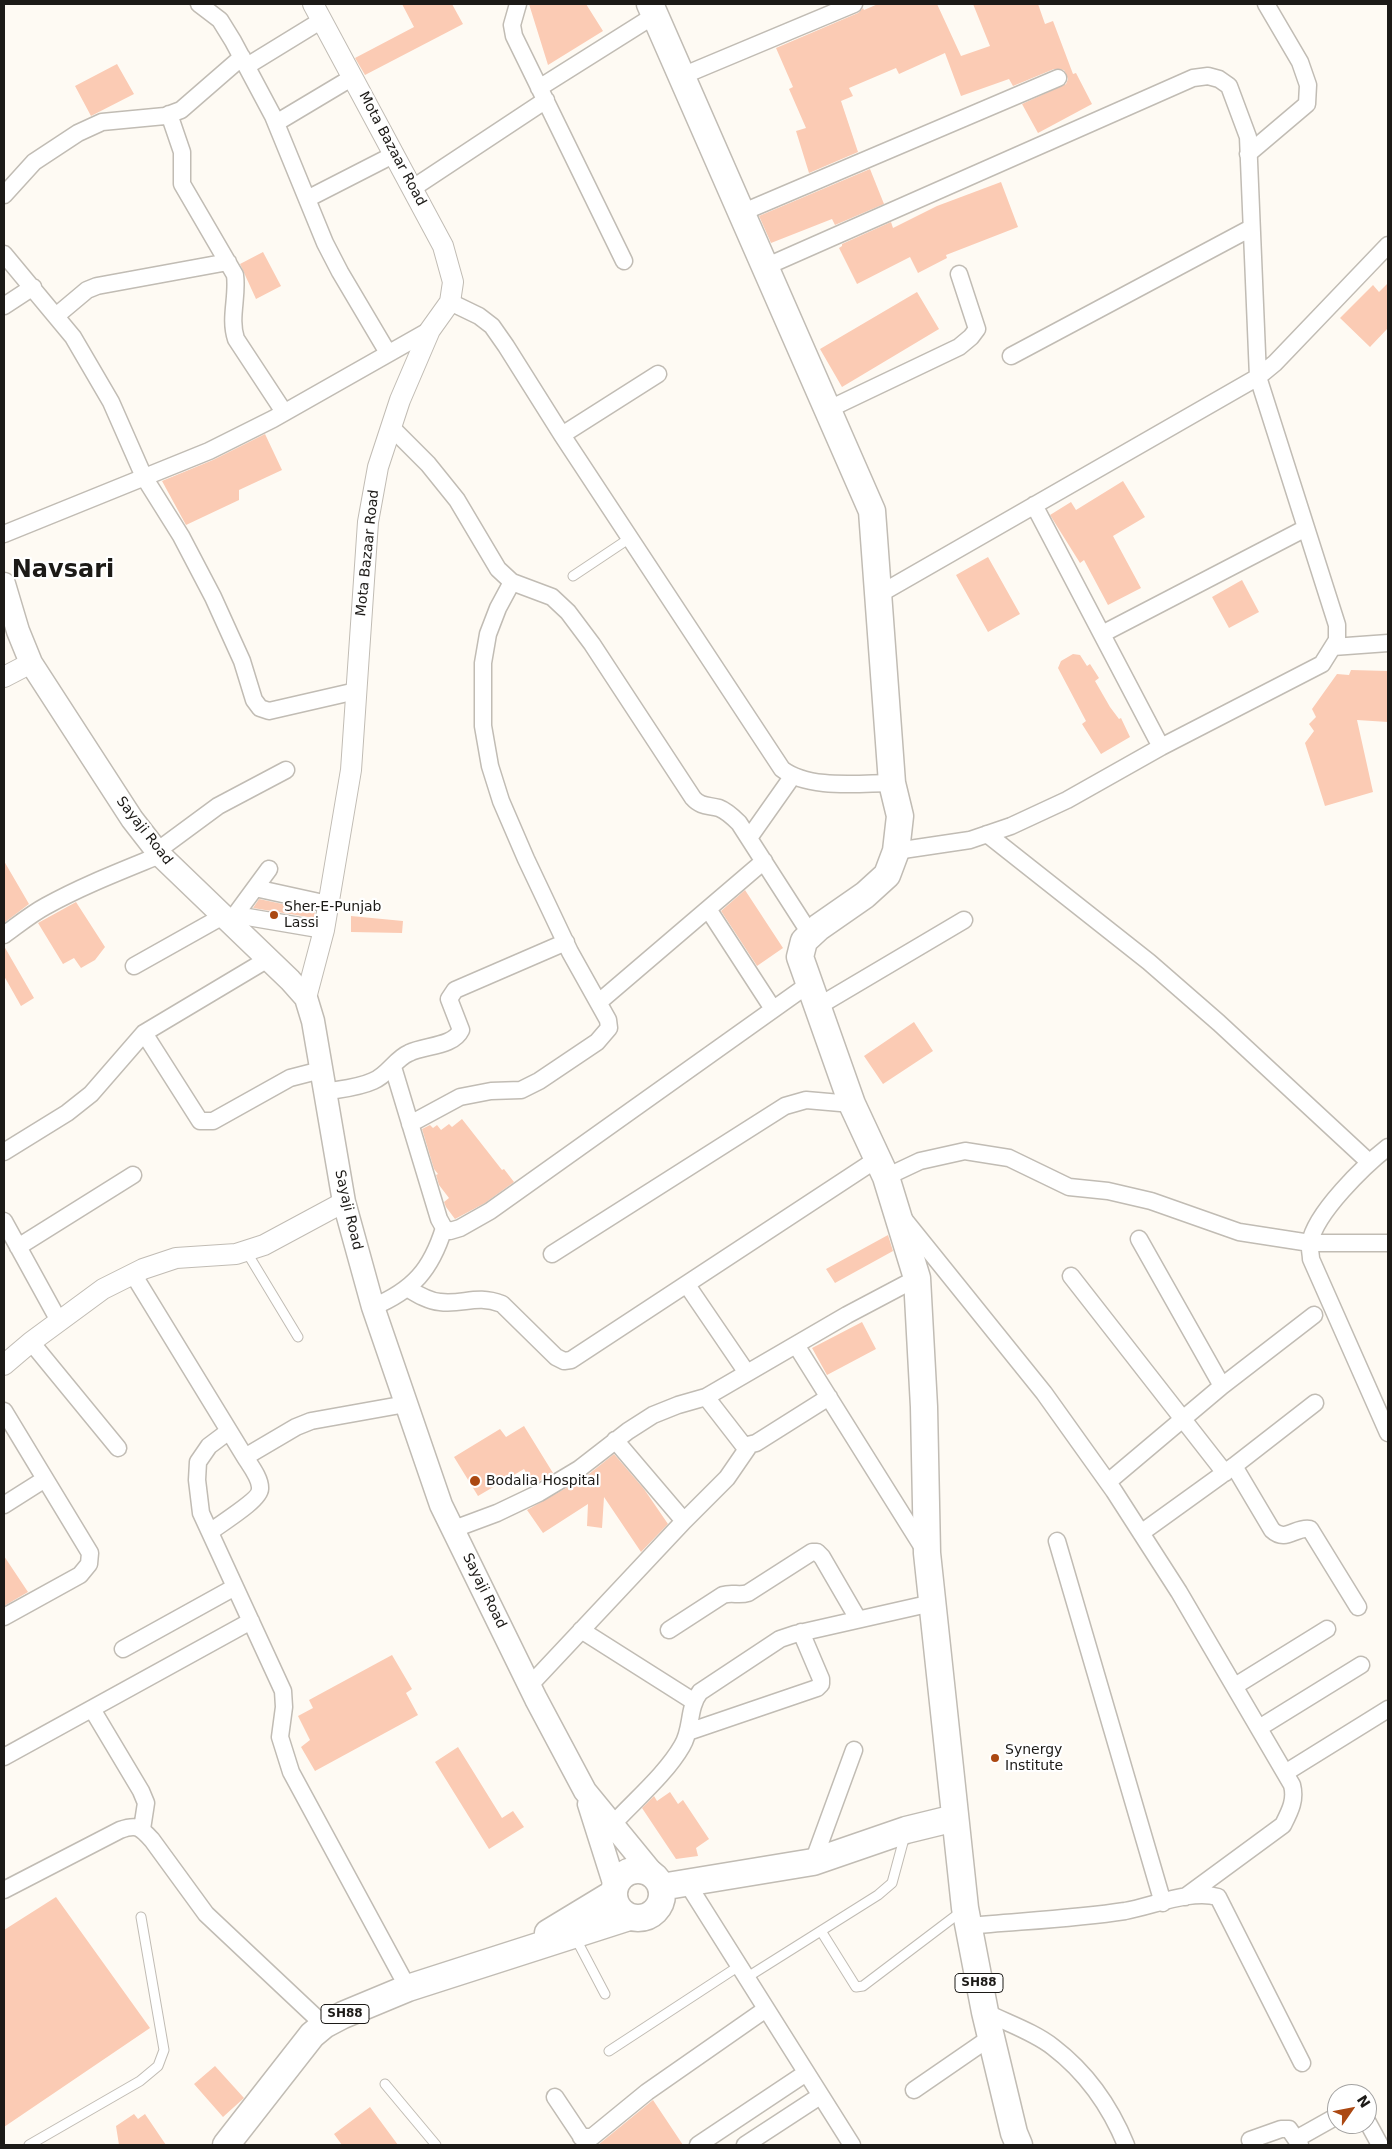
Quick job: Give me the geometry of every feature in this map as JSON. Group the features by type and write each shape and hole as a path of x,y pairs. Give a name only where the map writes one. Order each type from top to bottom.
{"main road":[{"path":"614,1889 624,1874 638,1870 667,1881 813,1862 906,1830 955,1818 927,1553 924,1407 917,1278 897,1210 882,1168 852,1104 800,957 804,941 811,934 865,895 887,875 896,850 900,816 892,783 872,511 652,9"},
{"name":"Sayaji Road","path":"4,584 18,631 31,663 132,819 158,853 230,918 306,998 313,1021 344,1202 373,1307 441,1505 585,1791 612,1825 667,1881"},
{"path":"585,1791 614,1889 615,1903 621,1912 630,1917 643,1918 655,1912 662,1900 667,1881"},
{"name":"SH88","path":"955,1818 967,1917 985,2012 1014,2133 1019,2145"},
{"name":"SH88","path":"513,1954 614,1889"},
{"name":"SH88","path":"226,2145 296,2055 324,2025 408,1988 630,1917"}],"street":[{"path":"199,4 220,20 245,62 276,123 294,163 306,199 340,272 388,353"},
{"path":"518,4 512,25 514,36 624,262"},
{"path":"682,76 854,4"},
{"path":"1248,154 1307,104 1308,85 1300,62 1266,4"},
{"path":"413,188 542,94 652,9"},
{"path":"4,195 34,162 78,133 102,122 169,114 180,110 245,62 318,12"},
{"name":"Mota Bazaar Road","path":"306,998 324,930 350,770 368,522 378,467 400,400 430,330 450,302 453,282 443,246 318,12"},
{"path":"765,267 1193,78 1208,76 1219,79 1229,86 1248,137 1258,377 1336,625 1337,640 1322,664 1161,747 1067,800 1011,826 970,840 896,850"},
{"path":"276,123 353,77"},
{"path":"741,213 1058,78"},
{"path":"169,114 182,152 182,184 235,275 237,286 232,328 236,339 284,412"},
{"path":"306,199 395,154"},
{"path":"1011,356 1252,228"},
{"path":"878,595 1258,377 1276,363 1388,246"},
{"path":"4,254 73,337 111,402 144,477 181,536 214,597 242,661 254,700 260,708 268,711 356,691"},
{"path":"56,316 87,290 97,286 228,262"},
{"path":"827,410 959,346 971,337 976,329 959,274"},
{"path":"4,306 33,287"},
{"path":"450,302 479,316 492,326 782,769 792,777 837,784 892,783"},
{"path":"4,534 209,451 284,412 430,330"},
{"path":"562,435 658,374"},
{"path":"391,427 428,464 457,500 498,570 512,582 552,597 568,612 592,644 692,798 706,807 717,807 726,811 739,823 811,934"},
{"path":"1034,505 1161,747"},
{"path":"1102,634 1306,528"},
{"path":"410,1124 460,1097 491,1091 521,1090 539,1081 605,1035 609,1028 608,1020 566,942 501,802 490,766 483,726 483,663 488,634 498,608 512,582"},
{"path":"1333,647 1388,643"},
{"path":"4,677 31,663"},
{"path":"4,935 44,907 92,882 158,853 218,806 286,770"},
{"path":"749,838 792,777"},
{"path":"987,834 1149,962 1219,1023 1369,1162"},
{"path":"599,1002 764,861"},
{"path":"134,966 230,918 269,870"},
{"path":"255,888 328,904"},
{"path":"708,909 773,1009"},
{"path":"230,918 324,930"},
{"path":"393,1066 439,1219 444,1228 450,1231 460,1228 490,1211 773,1009 813,995 964,920"},
{"path":"324,1092 373,1082 383,1076 410,1052 452,1040 458,1035 460,1026 449,999 455,990 566,942"},
{"path":"4,1152 67,1112 91,1094 144,1033 268,959"},
{"path":"144,1033 200,1121 213,1121 290,1078 321,1070"},
{"path":"552,1254 785,1106 806,1100 852,1104"},
{"path":"1388,1147 1369,1162 1333,1203 1317,1227 1310,1243 1311,1259 1388,1433"},
{"path":"407,1288 440,1302 474,1298 491,1300 502,1304 556,1357 564,1361 581,1355 687,1285 882,1168 964,1151 1009,1158 1069,1187 1108,1192 1151,1201 1239,1232 1310,1243 1388,1243"},
{"path":"18,1247 133,1175"},
{"path":"4,1365 31,1342 103,1289 133,1274 176,1258 207,1257 246,1250 297,1228 344,1202"},
{"path":"897,1210 1044,1393 1108,1482 1180,1592 1286,1773 1294,1794 1292,1806 1283,1825 1185,1897"},
{"path":"4,1221 60,1321"},
{"path":"373,1307 393,1298 407,1288 426,1269 438,1249 444,1228"},
{"path":"1139,1239 1222,1386"},
{"path":"133,1274 245,1456 261,1486 259,1494 210,1532"},
{"path":"1071,1276 1184,1419 1230,1470 1272,1530 1278,1535 1288,1536 1304,1528 1310,1529 1358,1607"},
{"path":"454,1528 498,1513 539,1494 579,1469 615,1440 653,1415 706,1397 847,1315 917,1278"},
{"path":"687,1285 746,1374"},
{"path":"1108,1482 1222,1386 1314,1315"},
{"path":"31,1342 118,1448"},
{"path":"796,1345 927,1553"},
{"path":"706,1397 738,1441 744,1446 749,1446"},
{"path":"530,1685 684,1521 727,1478 749,1446 829,1397"},
{"path":"1141,1533 1230,1470 1315,1403"},
{"path":"245,1456 296,1427 311,1421 406,1404"},
{"path":"4,1411 90,1553 89,1564 80,1576 4,1617"},
{"path":"229,1431 208,1446 198,1462 197,1480 201,1514 283,1691 284,1707 280,1736 291,1772 408,1988"},
{"path":"615,1440 684,1521"},
{"path":"4,1505 46,1479"},
{"path":"1058,1541 1163,1903"},
{"path":"669,1630 723,1595 728,1593 740,1596 748,1593 812,1552 818,1552 822,1557 858,1619"},
{"path":"123,1649 235,1587"},
{"path":"612,1825 673,1760 688,1732 693,1701 700,1692 780,1639 801,1632 932,1603"},
{"path":"4,1757 252,1621"},
{"path":"1235,1686 1327,1629"},
{"path":"581,1630 693,1701"},
{"path":"688,1732 817,1688 821,1684 821,1679 801,1632"},
{"path":"1259,1728 1361,1665"},
{"path":"92,1709 141,1791 146,1803 142,1829"},
{"path":"1286,1773 1388,1709"},
{"path":"813,1862 854,1750"},
{"path":"4,1890 120,1830 132,1826 142,1829 206,1914 324,2025"},
{"path":"667,1881 743,1972 852,2145"},
{"path":"967,1917 1124,1911 1185,1897 1208,1894 1218,1897 1302,2064"},
{"path":"555,2097 584,2141 592,2137 647,2092 766,2009"},
{"path":"985,2012 1052,2046 1079,2070 1094,2086 1115,2118 1126,2145"},
{"path":"914,2090 991,2037"},
{"path":"698,2145 806,2073"},
{"path":"745,2145 820,2096"},
{"path":"1250,2140 1281,2129 1289,2129 1298,2142 1327,2123"},
{"path":"1374,2134 1380,2145"}],"lane":[{"path":"573,576 630,538"},
{"path":"246,1250 298,1337"},
{"path":"609,2051 743,1972 821,1931 878,1896 892,1883 906,1830"},
{"path":"29,2145 140,2081 158,2066 164,2050 163,2040 141,1917"},
{"path":"821,1931 856,1987 863,1986 967,1917"},
{"path":"574,1934 605,1994"},
{"path":"385,2084 431,2143"}],"building":[{"path":"402,4 452,4 463,24 365,75 355,58 414,27"},
{"path":"529,4 586,4 603,31 548,65"},
{"path":"878,4 937,4 961,56 990,46 973,4 1038,4 1045,24 1053,21 1073,74 1076,73 1092,104 1038,133 1022,104 1066,84 1068,79 1064,70 1054,69 1013,86 1009,79 961,96 945,53 899,74 896,68 849,88 853,96 841,101 858,152 809,173 796,131 806,128 789,89 793,87 776,48 858,13 863,8 864,10"},
{"path":"117,64 134,94 91,116 75,86"},
{"path":"870,169 884,204 835,225 832,219 771,243 759,216"},
{"path":"1001,182 1018,227 946,255 947,258 918,273 910,257 857,284 839,248 842,244 891,222 893,228 937,206"},
{"path":"263,252 281,286 256,299 240,264"},
{"path":"1388,283 1388,328 1370,347 1340,318 1373,285 1379,292"},
{"path":"917,292 939,329 842,387 820,349"},
{"path":"265,434 282,470 239,490 239,500 186,525 162,481 213,460"},
{"path":"1123,481 1145,517 1113,536 1141,588 1108,605 1084,560 1080,563 1050,515 1071,502 1076,510"},
{"path":"988,557 1020,614 988,632 956,575"},
{"path":"1242,580 1259,612 1229,628 1212,597"},
{"path":"1073,654 1080,655 1087,666 1090,664 1099,678 1095,681 1110,707 1119,719 1121,718 1130,737 1101,754 1082,724 1086,721 1058,668 1061,661"},
{"path":"1351,670 1388,671 1388,722 1357,720 1373,792 1325,806 1305,743 1314,731 1309,724 1316,717 1312,709 1337,674 1349,675"},
{"path":"4,861 29,904 4,923"},
{"path":"745,890 783,948 757,966 721,911"},
{"path":"259,899 315,911 314,918 253,908"},
{"path":"76,902 105,947 95,960 81,968 74,958 63,964 38,923"},
{"path":"351,916 403,921 402,933 351,932"},
{"path":"4,946 34,998 21,1006 4,976"},
{"path":"914,1022 933,1051 883,1084 864,1056"},
{"path":"462,1119 502,1170 504,1169 514,1182 485,1203 455,1219 444,1202 449,1198 439,1185 436,1175 438,1174 434,1169 422,1129 430,1125 433,1128 437,1125 441,1130 449,1124 452,1127"},
{"path":"888,1235 893,1251 835,1283 826,1269"},
{"path":"862,1322 876,1349 827,1375 812,1348"},
{"path":"524,1426 553,1473 533,1485 524,1469 478,1496 454,1457 500,1429 506,1437"},
{"path":"614,1454 644,1489 668,1524 641,1552 604,1497 602,1528 587,1526 588,1504 543,1533 527,1510 584,1478"},
{"path":"4,1556 28,1592 4,1606"},
{"path":"392,1655 412,1689 406,1693 418,1715 315,1771 301,1747 310,1740 298,1716 313,1708 309,1700"},
{"path":"458,1747 502,1818 513,1811 524,1827 489,1849 435,1762"},
{"path":"670,1792 678,1804 683,1800 709,1839 696,1848 698,1856 676,1859 642,1808 654,1796 657,1801"},
{"path":"56,1897 150,2028 4,2127 4,1930"},
{"path":"215,2066 244,2098 223,2117 194,2084"},
{"path":"653,2100 683,2145 598,2145"},
{"path":"370,2107 398,2145 342,2145 334,2134"},
{"path":"134,2114 138,2119 145,2114 166,2145 119,2145 116,2126"}],"place":[{"name":"Sher-E-Punjab Lassi","path":"274,915"},
{"name":"Bodalia Hospital","path":"475,1481"},
{"name":"Synergy Institute","path":"995,1758"}],"district":[{"name":"Navsari","path":"63,571"}]}
